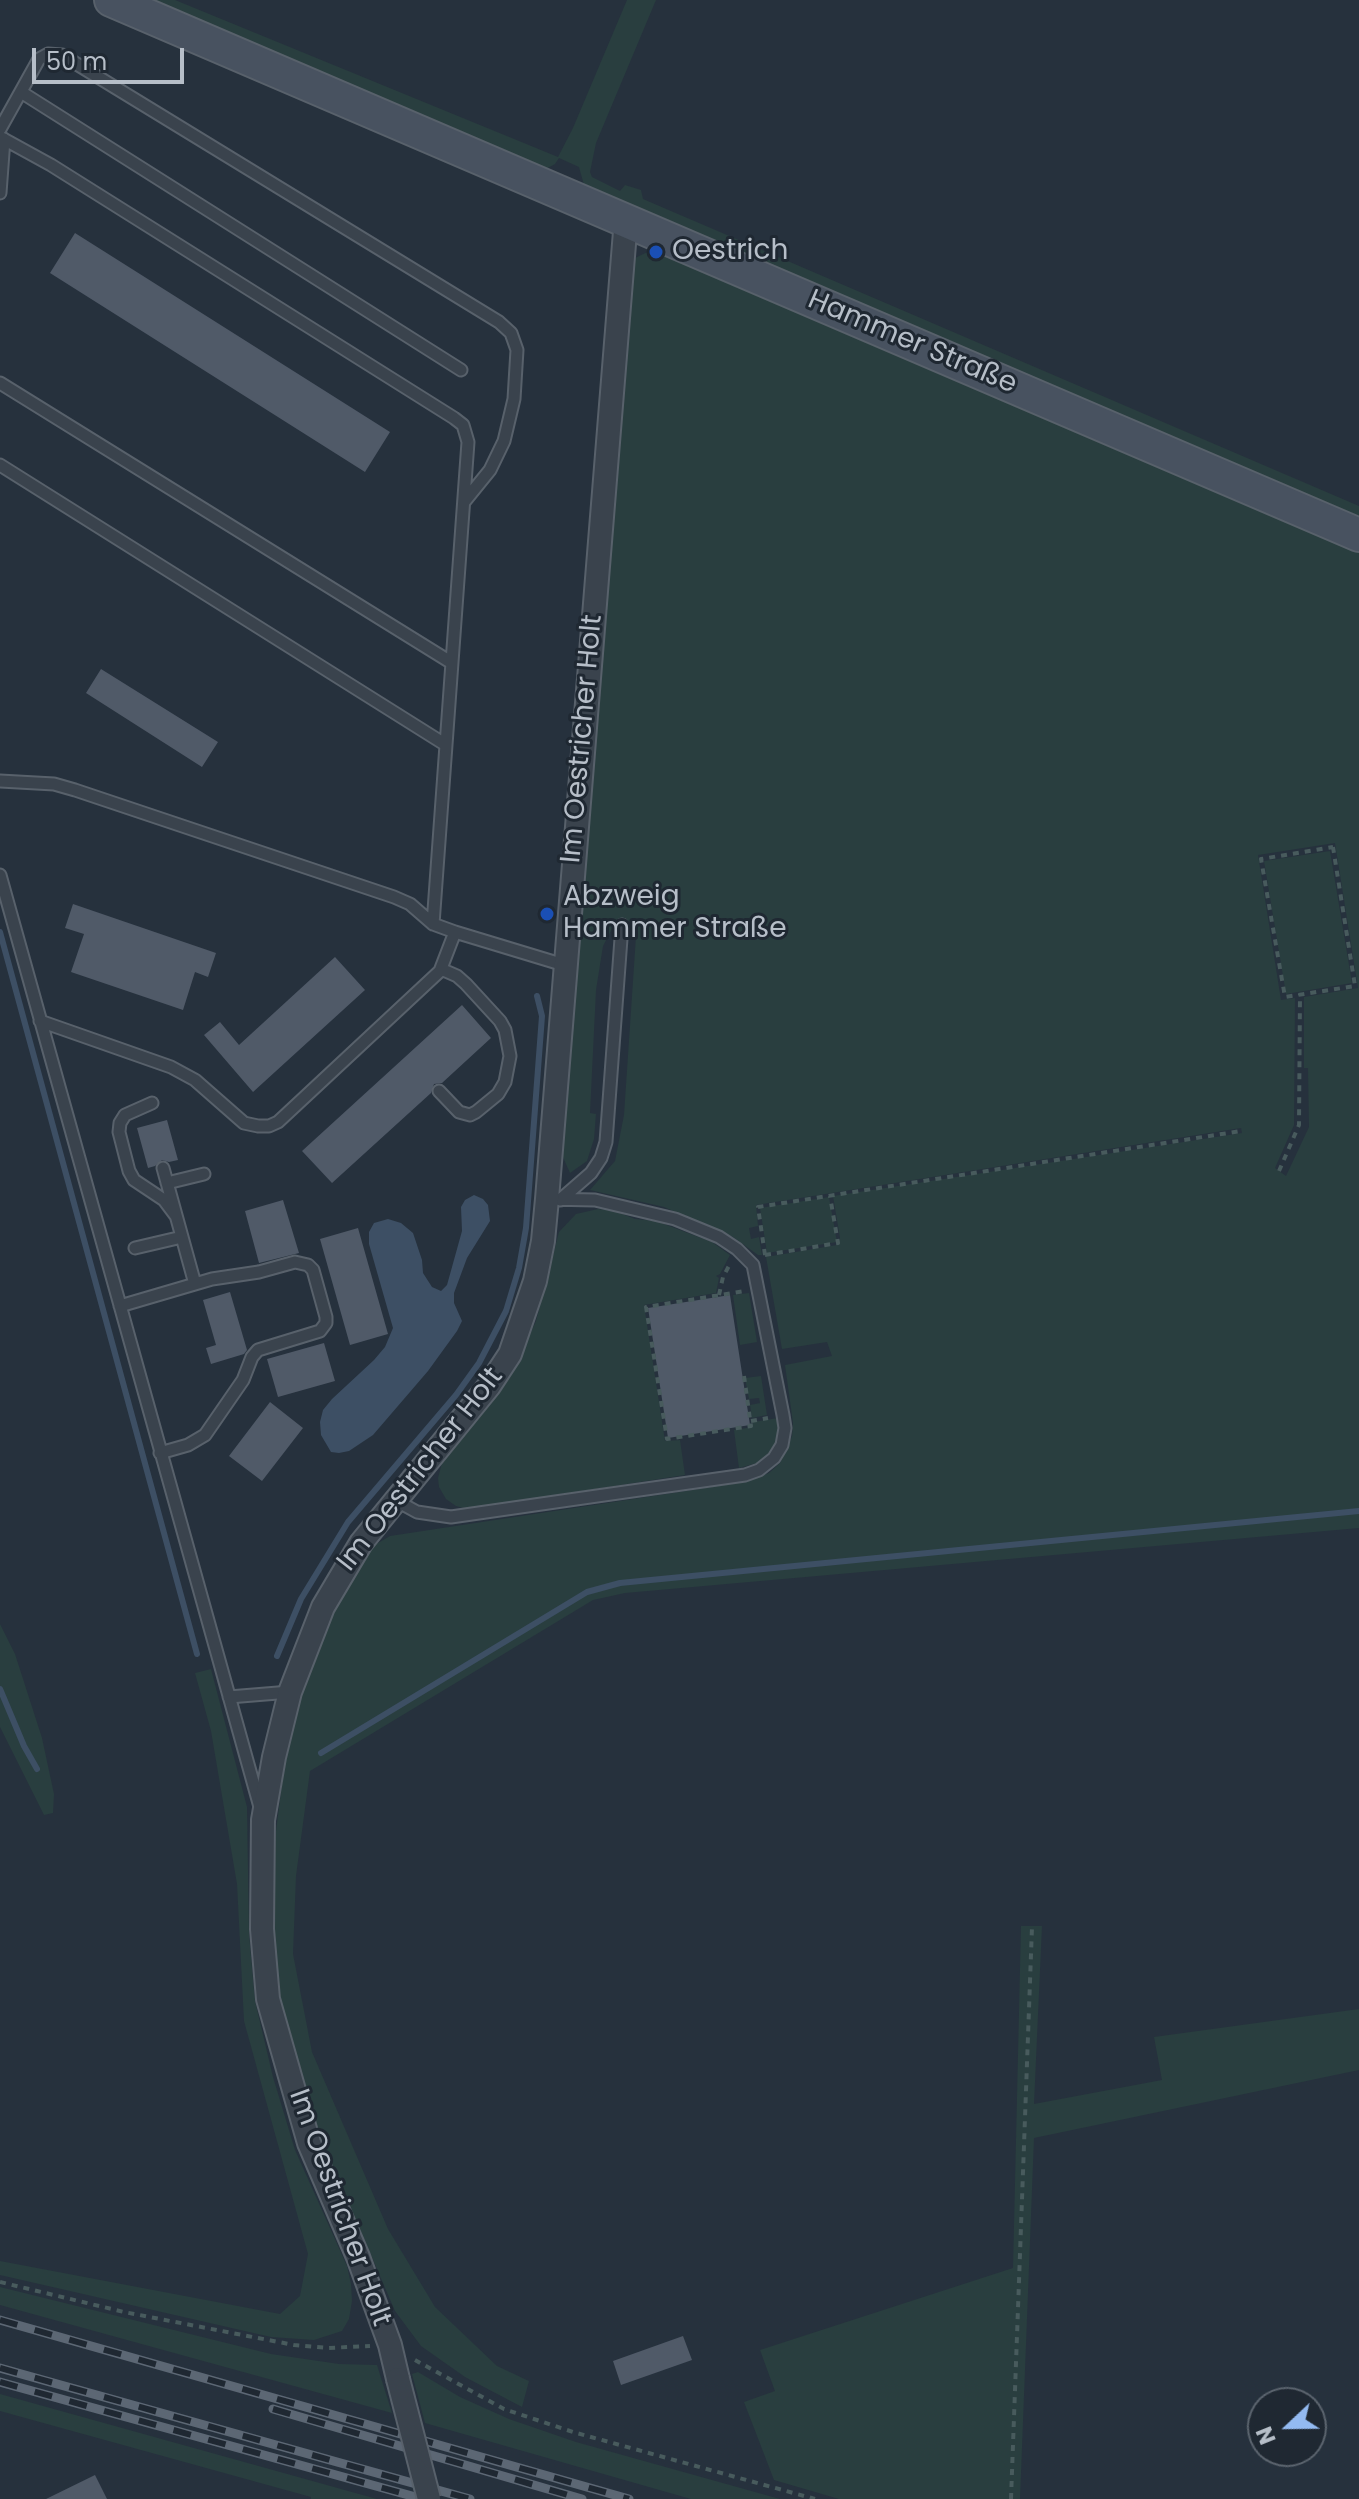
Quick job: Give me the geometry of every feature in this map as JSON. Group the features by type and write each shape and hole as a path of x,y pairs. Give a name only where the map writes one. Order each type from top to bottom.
{"main road":[{"name":"Hammer Straße","path":"111,0 1359,535"}],"street":[{"name":"Im Oestricher Holt","path":"429,2499 390,2345 358,2257 309,2143 268,1999 262,1929 263,1820 290,1692 323,1607 340,1574 395,1500 489,1386 510,1354 535,1281 553,1199 564,965 626,219"}],"lane":[{"path":"0,193 1,135 39,59 48,54 62,55 499,322 511,333 517,350 514,399 504,441 490,470 463,502"},
{"path":"21,92 461,370"},
{"path":"1,135 463,425 468,442 433,924"},
{"path":"0,383 452,663"},
{"path":"0,465 446,745"},
{"path":"0,781 54,784 75,790 394,897 410,904 433,924 564,965"},
{"path":"0,875 263,1820"},
{"path":"553,1199 591,1173 601,1158 606,1142 622,925"},
{"path":"40,1021 171,1067 195,1080 244,1123 269,1126 278,1122 441,969 455,932"},
{"path":"439,1091 459,1112 470,1115 498,1094 505,1082 510,1056 500,1021 457,976 441,969"},
{"path":"152,1103 125,1115 119,1132 134,1180 164,1200 176,1216"},
{"path":"163,1168 195,1284"},
{"path":"167,1183 204,1174"},
{"path":"395,1500 417,1512 451,1517 745,1475 759,1470 774,1458 782,1445 785,1428 753,1265 719,1237 675,1219 595,1200 553,1199"},
{"path":"135,1248 182,1237"},
{"path":"120,1306 195,1284 301,1263 313,1270 326,1323 320,1331 258,1350 243,1380 205,1435 188,1445 160,1453"},
{"path":"229,1697 290,1692"}],"path":[{"path":"1333,847 1355,986 1300,994 1285,997 1261,859 1333,847"},
{"path":"1279,1171 1299,1125 1300,994"},
{"path":"753,1265 765,1259 758,1207 1241,1131"},
{"path":"765,1255 838,1243 830,1195"},
{"path":"719,1295 723,1277 737,1249"},
{"path":"744,1376 751,1426 667,1439 646,1307 758,1289"},
{"path":"1011,2499 1032,1927"},
{"path":"0,2282 124,2312 294,2345 328,2348 390,2345 504,2409 573,2432 815,2499"}],"green space":[{"path":"142,0 175,0 558,157 627,0 656,0 596,143 590,172 592,177 620,191 625,185 641,190 643,199 1359,506 1359,523 589,191 579,167 559,158 544,170"},
{"path":"660,246 1359,548 1359,1528 625,1593 593,1600 310,1771 296,1876 293,1954 312,2052 388,2229 435,2307 497,2366 529,2381 522,2407 465,2377 421,2346 395,2311 322,2141 302,2084 278,1997 273,1893 275,1839 286,1752 304,1686 335,1605 373,1546 390,1536 745,1482 769,1473 780,1463 792,1436 785,1365 832,1356 827,1342 782,1349 766,1257 837,1245 840,1238 833,1196 1242,1133 1241,1128 756,1205 758,1226 749,1228 751,1239 759,1237 762,1255 758,1255 733,1237 664,1207 590,1190 615,1161 624,1115 636,936 634,926 621,921 614,925 603,946 596,990 590,1113 596,1114 594,1139 587,1161 570,1173 562,1147 633,259","holes":["1335,843 1358,988 1304,997 1304,1068 1308,1068 1309,1127 1286,1176 1275,1168 1294,1125 1295,998 1281,1000 1258,855"]},
{"path":"1330,851 1352,983 1286,994 1264,861"},
{"path":"829,1197 837,1242 767,1253 760,1208"},
{"path":"598,1209 656,1221 712,1242 730,1255 716,1276 719,1278 716,1293 644,1305 665,1441 680,1440 685,1475 467,1509 456,1506 446,1499 439,1487 442,1463 491,1403 516,1365 536,1321 559,1232 576,1214"},
{"path":"749,1293 757,1342 740,1345 733,1295"},
{"path":"761,1376 767,1415 752,1418 750,1405 760,1403 759,1398 749,1399 745,1378"},
{"path":"778,1418 779,1436 770,1452 757,1463 739,1468 734,1430 753,1427 753,1422"},
{"path":"0,1624 15,1654 42,1738 54,1794 53,1813 44,1815 0,1727"},
{"path":"211,1669 247,1807 249,1934 255,2001 295,2150 347,2266 351,2284 349,2319 342,2331 314,2340 271,2337 0,2275 0,2261 280,2314 300,2296 308,2254 244,2021 237,1884 211,1731 195,1673"},
{"path":"1021,1926 1042,1926 1034,2104 1162,2080 1154,2037 1359,2009 1359,2070 1034,2138 1020,2499 839,2499 774,2480 744,2402 775,2391 760,2350 1013,2268"},
{"path":"0,2287 271,2354 339,2364 377,2365 392,2413 0,2305"},
{"path":"418,2372 460,2397 509,2419 576,2442 780,2499 691,2499 425,2423 412,2374"},
{"path":"0,2394 377,2499 311,2499 0,2411"}],"water":[{"path":"474,1195 488,1205 490,1221 467,1258 454,1293 454,1303 462,1321 457,1331 428,1371 373,1435 349,1451 331,1452 321,1435 323,1410 374,1360 385,1347 393,1328 369,1244 369,1232 374,1223 388,1219 401,1223 413,1233 423,1273 432,1287 441,1291 447,1285 462,1231 461,1207 465,1200"}],"building":[{"path":"75,233 390,432 365,472 50,273"},
{"path":"101,669 218,742 202,767 86,693"},
{"path":"73,904 216,953 208,977 195,972 183,1010 71,972 84,934 65,928"},
{"path":"335,957 365,990 253,1092 204,1035 220,1022 239,1045"},
{"path":"462,1005 491,1038 442,1083 434,1084 431,1093 332,1183 302,1151"},
{"path":"167,1120 178,1160 162,1160 148,1168 137,1128"},
{"path":"283,1200 299,1253 259,1263 245,1211"},
{"path":"358,1228 388,1334 350,1345 320,1239"},
{"path":"230,1292 247,1350 244,1354 211,1364 206,1348 216,1345 203,1300"},
{"path":"730,1295 750,1425 668,1438 648,1308"},
{"path":"324,1343 335,1381 278,1397 267,1359"},
{"path":"270,1402 303,1428 262,1481 229,1456"},
{"path":"683,2336 692,2360 621,2385 613,2361"},
{"path":"95,2475 107,2499 46,2499"}],"waterway":[{"path":"0,932 197,1654"},
{"path":"277,1656 301,1599 348,1522 456,1395 479,1363 506,1311 519,1268 526,1228 542,1016 537,996"},
{"path":"321,1753 587,1592 620,1583 1359,1511"},
{"path":"0,1689 37,1769"}],"railway":[{"path":"0,2320 629,2499"},
{"path":"0,2368 470,2499"},
{"path":"0,2382 423,2499"},
{"path":"273,2409 582,2499"}],"place":[{"name":"Oestrich","path":"656,252"},
{"name":"Abzweig Hammer Straße","path":"547,914"}]}
